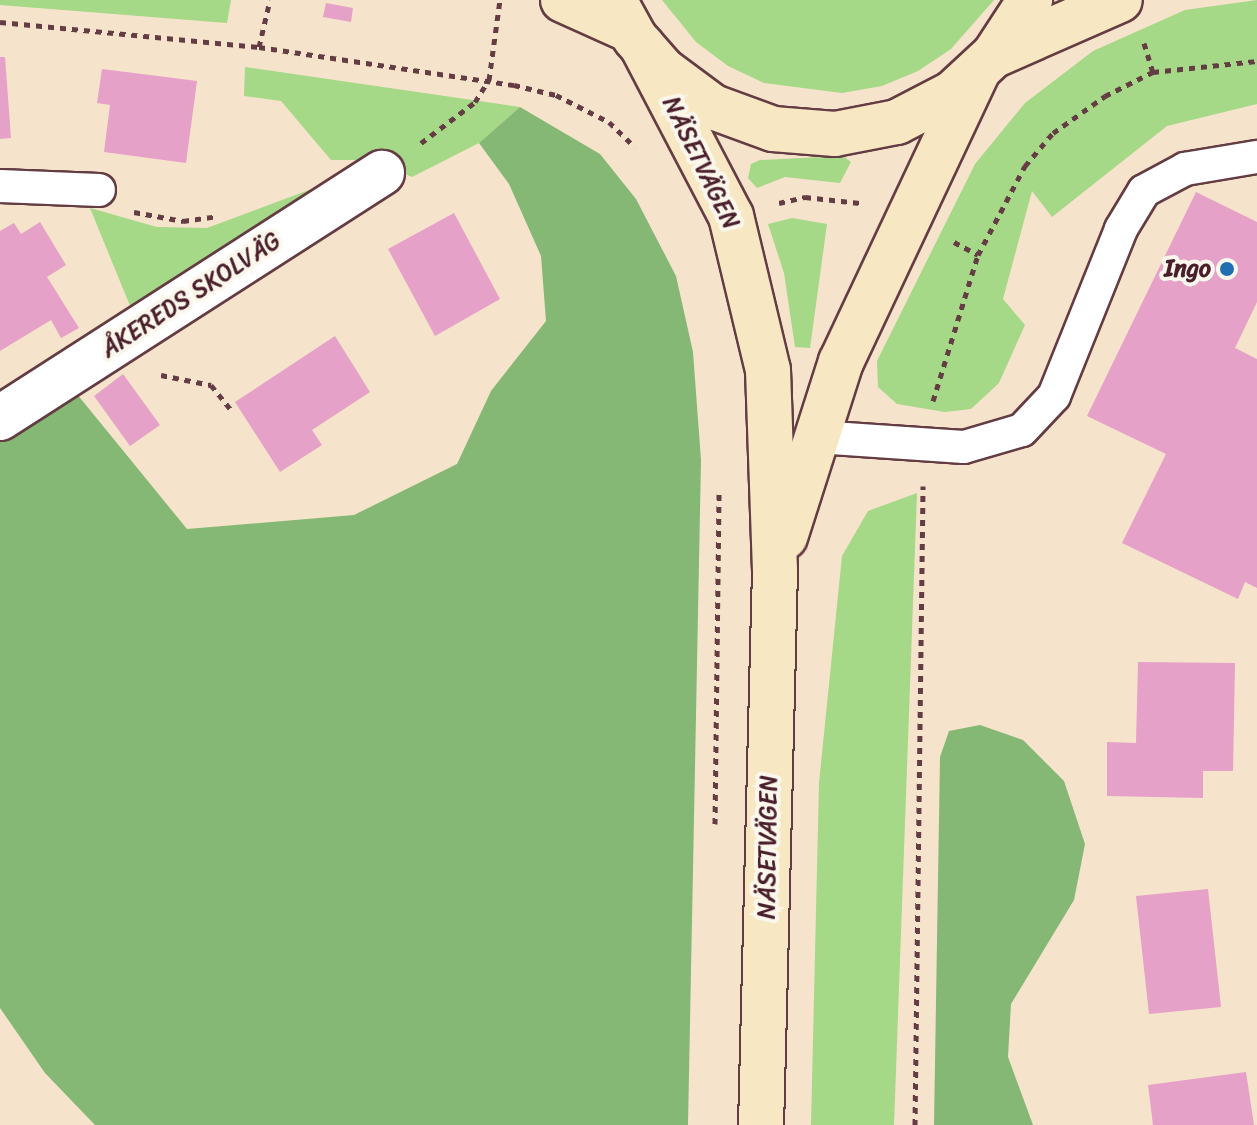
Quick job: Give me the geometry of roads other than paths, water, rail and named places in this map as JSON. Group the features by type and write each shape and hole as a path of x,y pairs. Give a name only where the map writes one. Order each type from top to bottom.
{"street":[{"name":"NÄSETVÄGEN","path":"563,0 629,25 687,90 713,107 743,120 803,134 867,130 897,122 953,93 986,64"},
{"name":"NÄSETVÄGEN","path":"775,570 841,362 908,217 986,64 1030,0"},
{"path":"986,64 1120,0"},
{"name":"NÄSETVÄGEN","path":"629,25 731,216 768,370 775,570 761,1125"},
{"name":"ÅKEREDS SKOLVÄG","path":"0,418 382,173"}],"lane":[{"path":"817,437 964,447 1022,430 1054,396 1121,229 1144,191 1185,169 1242,155 1257,157"},
{"path":"0,186 99,190"}],"place":[{"name":"Ingo","path":"1227,269"}]}
